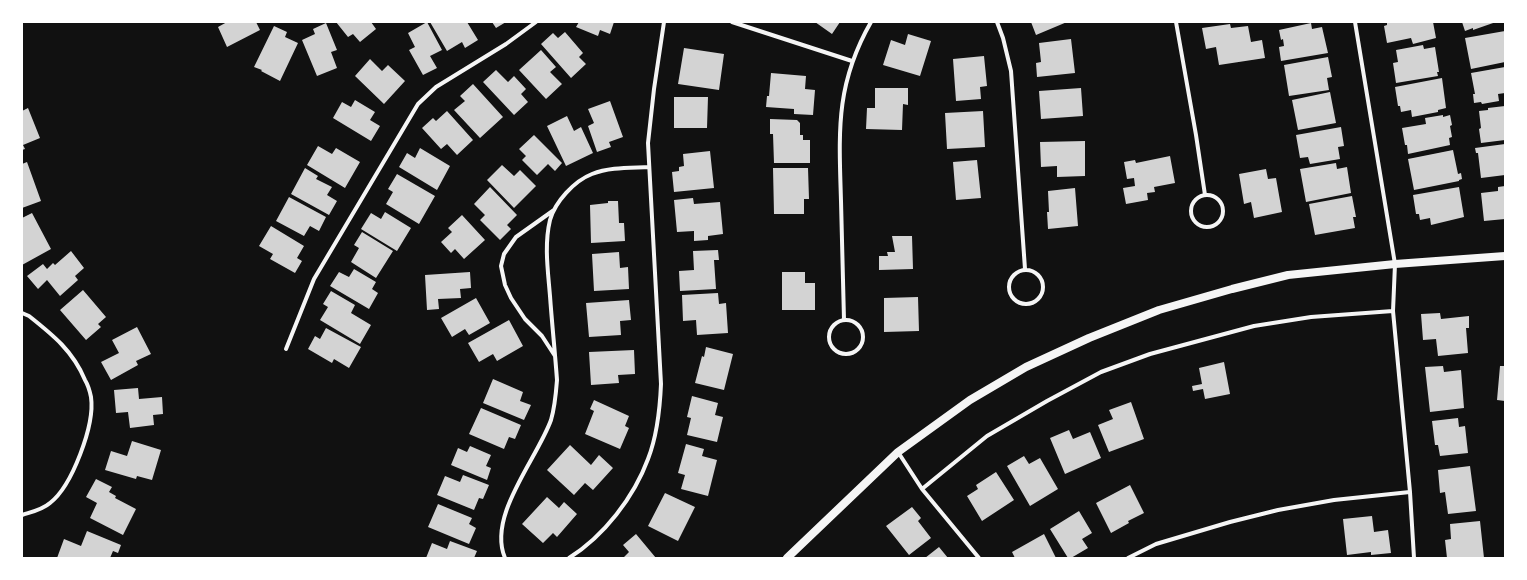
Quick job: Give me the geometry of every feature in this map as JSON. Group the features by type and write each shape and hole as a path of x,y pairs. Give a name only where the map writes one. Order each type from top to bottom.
{"main road":[{"path":"787,558 898,452 970,400 1026,366 1089,338 1159,310 1288,275 1395,264 1505,256"}],"street":[{"path":"286,349 314,279 418,104 436,87 506,44 536,22"},
{"path":"569,558 603,530 629,496 649,458 655,434 661,384 648,143 664,22"},
{"path":"732,22 852,61"},
{"path":"844,320 840,128 843,94 852,61 872,22"},
{"path":"997,22 1003,38 1011,71 1025,269"},
{"path":"1176,22 1205,195"},
{"path":"1355,22 1395,264 1393,312 1410,492 1414,558"},
{"path":"505,558 501,534 504,515 551,419 558,380 546,254 550,218 570,189 591,174 618,168 649,167"},
{"path":"1205,195 1216,197 1223,206 1223,217 1216,226 1210,228 1199,226 1192,218 1191,213 1191,208 1196,200 1205,195"},
{"path":"555,210 516,238 504,254 501,266 505,285 512,298 525,319 542,336 555,357"},
{"path":"1025,269 1036,272 1040,276 1044,287 1039,298 1029,304 1018,302 1011,294 1009,288 1009,283 1015,274 1025,269"},
{"path":"922,489 987,436 1101,372 1143,356 1205,338 1254,326 1311,317 1393,312"},
{"path":"22,313 29,316 66,347 86,380 91,398 90,419 85,441 79,459 71,475 52,503 22,515"},
{"path":"844,320 856,322 863,332 862,344 854,353 848,355 838,353 829,340 831,329 834,324 844,320"},
{"path":"898,452 922,489 979,558"},
{"path":"1128,558 1156,544 1230,522 1278,510 1334,500 1410,492"}],"building":[{"path":"227,22 256,22 260,30 227,47 218,27"},
{"path":"336,22 371,22 376,29 360,42 353,34 348,37"},
{"path":"427,22 442,50 430,56 437,68 423,75 409,50 415,47 408,33"},
{"path":"430,22 467,22 478,40 465,48 462,42 447,51"},
{"path":"492,22 506,22 496,28"},
{"path":"579,22 614,22 610,34 600,30 598,36 576,27"},
{"path":"815,22 840,22 832,34"},
{"path":"1031,22 1067,22 1036,35"},
{"path":"1387,22 1433,22 1436,38 1413,44 1411,38 1387,43 1384,26 1387,25"},
{"path":"1462,22 1496,22 1473,30 1473,28 1465,31"},
{"path":"326,23 337,50 331,52 337,68 317,76 302,40 315,34 313,29"},
{"path":"1311,23 1312,29 1322,27 1328,53 1281,61 1279,47 1284,46 1279,30"},
{"path":"1230,24 1231,28 1248,26 1251,42 1262,40 1265,58 1219,65 1216,47 1206,49 1202,28"},
{"path":"274,26 287,32 285,37 298,43 280,81 254,67"},
{"path":"1505,31 1505,62 1471,69 1465,38"},
{"path":"565,32 583,53 579,57 586,64 571,78 541,44 553,33 558,38"},
{"path":"908,34 931,41 920,76 883,65 891,40 905,45"},
{"path":"1071,39 1075,73 1037,77 1036,63 1041,62 1039,43"},
{"path":"1423,45 1424,49 1435,47 1439,72 1437,72 1438,76 1396,83 1393,63 1398,62 1396,50"},
{"path":"684,48 724,54 719,90 678,84"},
{"path":"541,50 556,67 550,72 562,84 546,99 519,70"},
{"path":"984,56 987,86 980,87 981,99 956,101 953,59"},
{"path":"1328,57 1332,77 1327,78 1329,90 1289,96 1284,65"},
{"path":"370,59 382,71 388,65 405,81 384,104 355,76"},
{"path":"1505,67 1505,93 1498,94 1499,101 1482,104 1481,102 1474,103 1473,94 1475,94 1471,73"},
{"path":"496,70 508,82 514,76 526,89 521,94 528,102 514,115 483,82"},
{"path":"771,73 806,76 805,89 815,90 813,115 794,114 794,109 766,107 767,96 769,96"},
{"path":"1442,78 1446,108 1438,110 1438,112 1412,117 1411,110 1401,112 1400,106 1398,106 1395,87"},
{"path":"473,84 503,117 480,138 454,110 465,101 460,96"},
{"path":"875,88 908,88 908,105 903,104 902,130 866,129 867,108 875,108"},
{"path":"1081,88 1083,116 1041,119 1039,91"},
{"path":"1330,92 1336,123 1298,130 1292,100"},
{"path":"674,97 708,97 707,128 674,128"},
{"path":"355,100 375,112 370,120 380,126 371,141 333,118 342,102 351,107"},
{"path":"610,101 623,137 609,142 611,147 597,152 588,126 594,123 588,109"},
{"path":"1505,106 1505,140 1481,143 1479,111 1488,110 1488,108"},
{"path":"28,108 40,138 23,145 25,149 22,150 22,111"},
{"path":"447,111 473,140 457,155 447,144 441,149 422,128 433,118 436,121"},
{"path":"983,111 985,147 947,149 945,113"},
{"path":"1443,115 1443,117 1450,115 1452,137 1449,138 1450,145 1408,154 1402,128 1426,124 1425,118"},
{"path":"567,116 574,131 581,127 593,153 566,166 547,126"},
{"path":"770,119 797,120 800,123 800,135 803,135 803,140 810,140 810,163 774,163 773,134 770,134"},
{"path":"1341,127 1344,146 1338,147 1340,159 1310,164 1308,157 1300,158 1296,135"},
{"path":"534,135 562,163 555,171 548,164 537,175 522,160 526,156 519,149"},
{"path":"1085,141 1085,176 1057,177 1057,166 1041,167 1040,142"},
{"path":"1505,144 1505,175 1481,178 1478,153 1476,153 1475,148"},
{"path":"318,146 332,154 336,148 360,162 345,188 307,165"},
{"path":"420,148 450,166 437,190 399,167 407,153 415,158"},
{"path":"1453,150 1458,174 1461,173 1462,179 1459,181 1414,190 1408,159"},
{"path":"710,151 714,188 674,192 672,172 679,171 679,167 684,166 683,154"},
{"path":"1170,156 1175,183 1154,187 1155,192 1147,193 1148,200 1126,204 1123,188 1135,186 1134,178 1127,179 1124,162 1135,160 1136,163"},
{"path":"977,160 981,198 956,200 953,162"},
{"path":"27,162 41,201 22,208 22,164"},
{"path":"1336,163 1337,169 1347,167 1351,193 1306,202 1300,169"},
{"path":"502,165 514,176 520,170 536,186 514,208 487,180"},
{"path":"305,168 318,176 316,179 332,187 327,195 337,201 329,215 291,194"},
{"path":"773,168 808,168 809,199 804,199 804,214 774,214"},
{"path":"1266,169 1268,179 1276,178 1282,212 1254,218 1251,202 1244,204 1239,174"},
{"path":"397,174 435,196 419,224 386,204 393,192 388,189"},
{"path":"1505,186 1505,219 1484,221 1481,193 1498,191 1498,187"},
{"path":"490,187 517,215 507,225 511,229 500,240 480,220 485,215 474,204"},
{"path":"1459,187 1464,217 1431,225 1430,218 1420,220 1419,214 1416,214 1413,195"},
{"path":"1075,188 1078,226 1048,229 1048,191"},
{"path":"1352,196 1356,217 1353,217 1355,228 1315,235 1309,204"},
{"path":"289,197 326,217 319,231 310,226 304,236 276,221"},
{"path":"693,198 694,204 720,202 723,234 708,236 708,240 694,241 694,231 677,232 674,200"},
{"path":"608,201 618,201 619,223 624,223 625,241 591,243 590,205 608,203"},
{"path":"385,212 411,228 397,251 361,229 371,213 381,219"},
{"path":"32,213 51,249 22,265 22,218"},
{"path":"462,215 485,240 464,259 455,249 451,253 441,242 452,232 448,228"},
{"path":"271,226 304,246 297,258 302,261 295,273 270,259 273,254 259,246"},
{"path":"362,232 393,251 376,278 351,262 359,248 354,245"},
{"path":"892,236 912,236 913,269 879,270 879,256 888,256 887,252 895,252"},
{"path":"718,250 719,260 714,260 716,289 680,291 679,271 694,270 693,251"},
{"path":"71,251 84,268 75,276 78,280 60,296 47,280 38,289 27,276 43,264 47,269 53,263 55,265"},
{"path":"619,252 620,268 628,267 629,289 594,291 592,254"},
{"path":"354,269 376,282 372,289 378,293 369,309 330,286 339,272 349,277"},
{"path":"470,272 471,288 460,289 461,298 438,299 439,309 427,310 425,275"},
{"path":"782,272 805,272 805,283 815,283 815,310 782,310"},
{"path":"83,290 106,317 98,324 101,327 86,340 60,310"},
{"path":"331,291 355,305 351,313 371,325 360,344 320,320 328,307 323,304"},
{"path":"718,293 719,304 726,303 728,333 697,335 696,320 683,321 682,295"},
{"path":"918,297 919,331 884,332 884,298"},
{"path":"476,298 490,323 469,335 465,329 452,337 441,318"},
{"path":"629,300 631,320 620,321 621,335 589,337 586,303"},
{"path":"1440,313 1441,319 1469,316 1469,328 1466,328 1468,353 1438,356 1436,339 1423,340 1421,314"},
{"path":"509,320 523,346 497,361 493,354 479,362 468,343"},
{"path":"137,327 151,354 136,361 138,365 111,380 101,362 119,353 112,340"},
{"path":"326,328 361,347 349,368 334,359 332,363 308,349 315,336 320,339"},
{"path":"706,347 733,354 724,390 695,383"},
{"path":"634,350 635,374 618,375 619,383 591,385 589,352"},
{"path":"1224,362 1230,394 1205,399 1203,389 1193,391 1192,386 1202,384 1199,368"},
{"path":"1443,366 1444,372 1461,370 1464,408 1430,412 1425,367"},
{"path":"1500,366 1505,366 1505,401 1497,400"},
{"path":"493,379 523,392 520,401 531,405 524,420 483,403"},
{"path":"138,388 139,399 162,397 163,414 153,415 154,425 130,428 128,412 116,413 114,390"},
{"path":"692,396 718,403 715,415 723,417 717,442 687,435 691,418 687,417"},
{"path":"594,400 629,416 625,426 629,428 620,449 585,434 594,411 590,409"},
{"path":"1131,402 1144,439 1109,452 1098,425 1113,419 1109,410"},
{"path":"481,408 521,425 515,439 509,437 504,449 469,434"},
{"path":"1458,418 1459,427 1465,426 1468,453 1440,456 1438,445 1435,445 1432,421"},
{"path":"1069,430 1073,439 1090,432 1101,458 1065,474 1050,438"},
{"path":"132,441 161,450 152,480 137,476 136,479 105,470 111,451 127,456"},
{"path":"686,444 704,449 702,456 717,460 708,496 681,489 685,475 678,473"},
{"path":"570,445 591,465 599,455 613,468 593,490 585,483 574,495 547,470"},
{"path":"470,446 491,455 486,466 491,468 487,480 451,465 458,448 467,452"},
{"path":"1024,456 1029,464 1040,458 1058,489 1030,506 1007,466"},
{"path":"1470,466 1476,511 1448,514 1445,492 1440,493 1438,470"},
{"path":"996,472 1014,500 982,521 967,496 978,489 976,485"},
{"path":"463,475 489,485 483,499 479,498 474,510 437,495 445,476 460,482"},
{"path":"96,479 112,487 109,492 116,496 115,498 136,509 123,535 90,518 97,503 86,497"},
{"path":"1130,485 1144,513 1128,521 1129,523 1111,533 1096,503"},
{"path":"665,493 695,507 678,541 648,526"},
{"path":"547,497 559,508 564,502 577,514 557,537 553,533 543,543 522,524"},
{"path":"438,504 472,518 469,524 476,528 469,544 428,527"},
{"path":"912,507 921,518 918,521 931,538 909,555 886,526"},
{"path":"1079,511 1092,533 1082,539 1088,548 1071,558 1068,558 1050,529"},
{"path":"1372,516 1374,532 1388,530 1391,553 1371,555 1371,552 1347,555 1343,519"},
{"path":"1480,521 1484,558 1447,558 1445,540 1451,539 1450,524"},
{"path":"87,531 121,545 118,553 113,551 110,558 57,558 64,539 81,546"},
{"path":"636,534 656,558 623,558 629,552 623,545"},
{"path":"1044,534 1056,558 1015,558 1012,552"},
{"path":"450,541 477,551 474,558 426,558 432,543 447,549"},
{"path":"939,547 948,558 925,558"}]}
